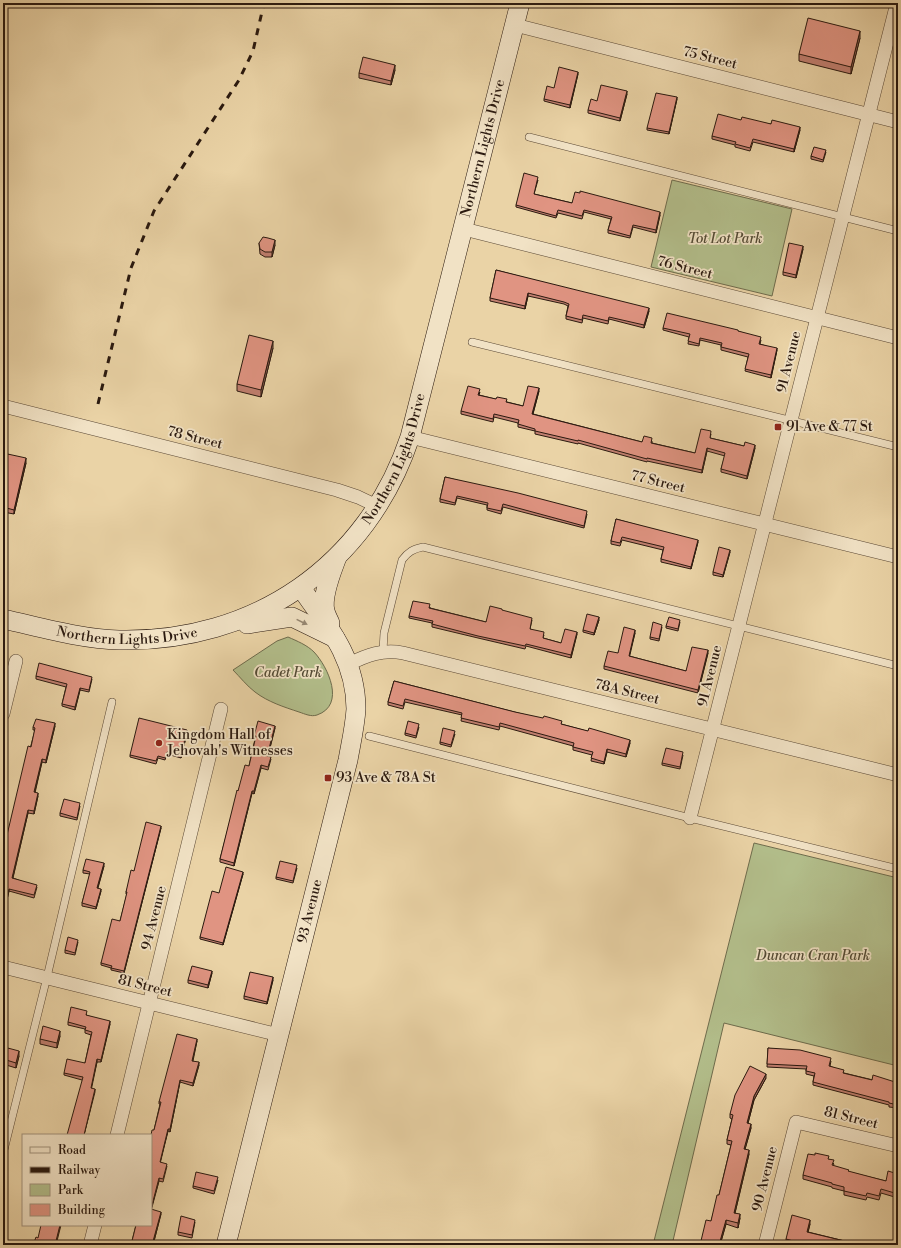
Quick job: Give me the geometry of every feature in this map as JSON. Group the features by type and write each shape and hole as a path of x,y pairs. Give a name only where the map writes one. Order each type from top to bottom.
{"main road":[{"name":"Northern Lights Drive","path":"3,619 87,636 118,640 157,639 209,630 265,609 301,588 337,557 351,542 394,479 410,437 464,230 520,3"},
{"path":"336,639 325,611 324,604 337,557"},
{"name":"93 Avenue","path":"226,1245 354,731 356,699 349,664 343,649 301,588"},
{"path":"209,630 292,617 336,639"}],"street":[{"name":"91 Avenue","path":"690,818 868,115 897,10"},
{"name":"75 Street","path":"515,25 898,122"},
{"name":"76 Street","path":"464,230 898,338"},
{"name":"78 Street","path":"3,406 338,490 377,506"},
{"name":"77 Street","path":"410,437 898,557"},
{"name":"78A Street","path":"349,664 364,656 383,651 404,652 898,775"},
{"path":"3,714 16,661"},
{"name":"94 Avenue","path":"117,1134 221,709"},
{"name":"81 Street","path":"3,966 150,1004 279,1035"},
{"name":"81 Street","path":"796,1122 898,1146"},
{"name":"90 Avenue","path":"765,1245 796,1122"},
{"path":"90,1245 95,1226"}],"lane":[{"path":"530,137 842,218 898,231"},
{"path":"472,342 898,447"},
{"path":"383,651 384,632 402,560 407,553 414,549 423,547 898,666"},
{"path":"3,1154 47,977 112,702"},
{"path":"369,736 690,818 898,869"}],"green space":[{"name":"Tot Lot Park","path":"672,180 792,209 772,296 651,267"},
{"name":"Cadet Park","path":"288,637 305,645 314,652 329,676 332,685 331,703 326,710 317,715 312,716 265,699 252,690 233,670 277,641"},
{"name":"Duncan Cran Park","path":"754,843 898,878 898,1066 724,1023 672,1245 653,1245"}],"building":[{"path":"808,18 860,31 851,67 799,54"},
{"path":"363,57 395,65 391,81 359,73"},
{"path":"559,67 578,72 570,105 544,99 547,86 554,88"},
{"path":"601,85 627,91 620,118 588,110 591,99 597,101"},
{"path":"656,93 677,97 669,132 647,128"},
{"path":"718,114 741,120 742,117 771,124 772,120 800,127 794,149 753,139 750,148 735,144 736,142 712,136"},
{"path":"814,147 826,150 823,160 811,156"},
{"path":"524,173 538,177 534,194 572,203 575,192 580,193 580,191 660,212 656,230 633,225 630,236 608,230 612,217 584,210 582,216 558,210 556,216 516,205"},
{"path":"263,237 275,240 272,252 265,252 260,249 259,243"},
{"path":"789,243 803,246 796,275 783,272"},
{"path":"496,270 649,308 644,325 609,317 608,321 583,315 582,320 566,316 569,304 528,293 525,306 490,298"},
{"path":"667,313 761,337 759,344 777,348 771,375 745,369 749,354 721,347 722,343 700,338 699,344 688,341 690,334 663,328"},
{"path":"249,335 273,341 261,390 237,384"},
{"path":"468,386 480,389 478,395 496,399 497,397 507,399 506,402 523,406 528,386 539,388 532,414 642,442 644,436 652,438 651,443 695,453 701,429 711,431 710,438 744,446 745,442 755,445 747,476 721,469 725,453 707,448 702,470 647,459 578,440 535,431 535,429 518,424 519,420 494,414 493,419 461,411"},
{"path":"3,453 26,458 14,510 3,507"},
{"path":"445,477 518,493 587,511 584,526 503,504 501,511 487,508 488,503 457,496 455,503 440,499"},
{"path":"616,519 698,540 691,567 661,559 664,547 622,537 620,543 611,541"},
{"path":"719,547 730,550 723,575 713,572"},
{"path":"413,601 430,604 429,608 486,622 490,606 502,609 532,618 530,629 544,632 543,638 561,643 565,629 577,632 571,655 526,644 525,646 478,636 432,624 433,621 409,616"},
{"path":"587,614 599,617 594,633 583,630"},
{"path":"669,617 680,620 678,629 666,626"},
{"path":"653,622 662,625 659,639 650,637"},
{"path":"624,627 635,630 629,656 686,671 692,647 708,650 698,690 604,666 608,651 618,653"},
{"path":"39,663 92,677 89,690 80,688 75,707 62,704 67,684 36,676"},
{"path":"394,681 515,712 543,718 544,716 562,721 561,724 588,731 589,728 630,740 626,754 607,749 604,762 591,758 593,752 573,747 574,743 500,723 499,727 461,718 462,713 405,699 403,706 388,702"},
{"name":"Kingdom Hall of Jehovah's Witnesses","path":"139,718 187,730 181,755 167,752 165,758 158,756 156,761 130,755"},
{"path":"36,719 55,723 46,760 42,759 34,792 38,793 34,811 28,810 12,878 37,885 34,895 9,889 3,914 3,852 28,746 31,747 35,728 33,727"},
{"path":"258,721 275,726 267,756 271,757 268,767 261,765 254,791 252,791 234,863 220,859 237,790 238,791 245,765 249,766"},
{"path":"408,721 419,724 416,736 405,733"},
{"path":"443,728 455,731 451,745 440,742"},
{"path":"666,748 683,752 680,767 662,763"},
{"path":"64,799 80,803 77,818 60,813"},
{"path":"146,822 161,826 124,971 111,968 112,966 101,963 112,919 120,921 131,870 134,871"},
{"path":"86,859 104,863 97,888 101,889 96,907 82,903 90,872 83,870"},
{"path":"280,861 297,865 293,881 276,877"},
{"path":"226,867 243,872 223,943 200,937 212,891 219,893"},
{"path":"68,937 78,940 75,953 65,950"},
{"path":"192,966 212,971 208,985 188,980"},
{"path":"250,972 273,977 267,1002 244,996"},
{"path":"71,1007 87,1011 86,1015 110,1021 101,1060 97,1059 91,1088 95,1089 84,1134 67,1134 83,1077 64,1073 67,1059 85,1063 92,1032 85,1030 86,1027 68,1022"},
{"path":"43,1026 60,1031 57,1043 40,1039"},
{"path":"177,1034 197,1039 192,1061 199,1062 193,1083 180,1080 170,1129 168,1129 160,1162 167,1164 163,1179 159,1178 152,1205 151,1134 152,1130 154,1130 161,1102 159,1102"},
{"path":"4,1047 19,1051 16,1063 3,1059"},
{"path":"768,1048 800,1050 831,1058 829,1066 844,1070 843,1073 872,1080 873,1075 895,1082 894,1085 898,1086 898,1105 813,1082 815,1073 806,1071 807,1066 767,1064"},
{"path":"750,1066 766,1074 754,1096 747,1123 751,1124 744,1149 749,1150 734,1213 740,1214 738,1223 726,1220 719,1245 700,1245 706,1220 711,1221 717,1195 719,1195 732,1141 727,1140 733,1115 730,1114 735,1095"},
{"path":"815,1153 829,1156 828,1159 834,1160 832,1165 849,1170 848,1171 886,1181 888,1171 898,1174 898,1194 881,1189 879,1196 867,1193 866,1196 844,1191 844,1187 803,1175 808,1154 815,1155"},
{"path":"196,1172 218,1177 214,1191 193,1186"},
{"path":"152,1209 161,1212 152,1245 131,1245 136,1226 152,1226"},
{"path":"792,1215 810,1220 807,1232 861,1245 797,1245 797,1242 786,1239"},
{"path":"181,1216 195,1220 192,1235 178,1232"},
{"path":"41,1226 60,1226 55,1245 33,1245 36,1237 38,1238"}],"railway":[{"path":"98,404 131,268 154,211 239,80 253,51 264,3"}],"place":[{"name":"91 Ave & 77 St","path":"778,427"},
{"name":"Kingdom Hall of Jehovah's Witnesses","path":"159,743"},
{"name":"93 Ave & 78A St","path":"328,778"}]}
